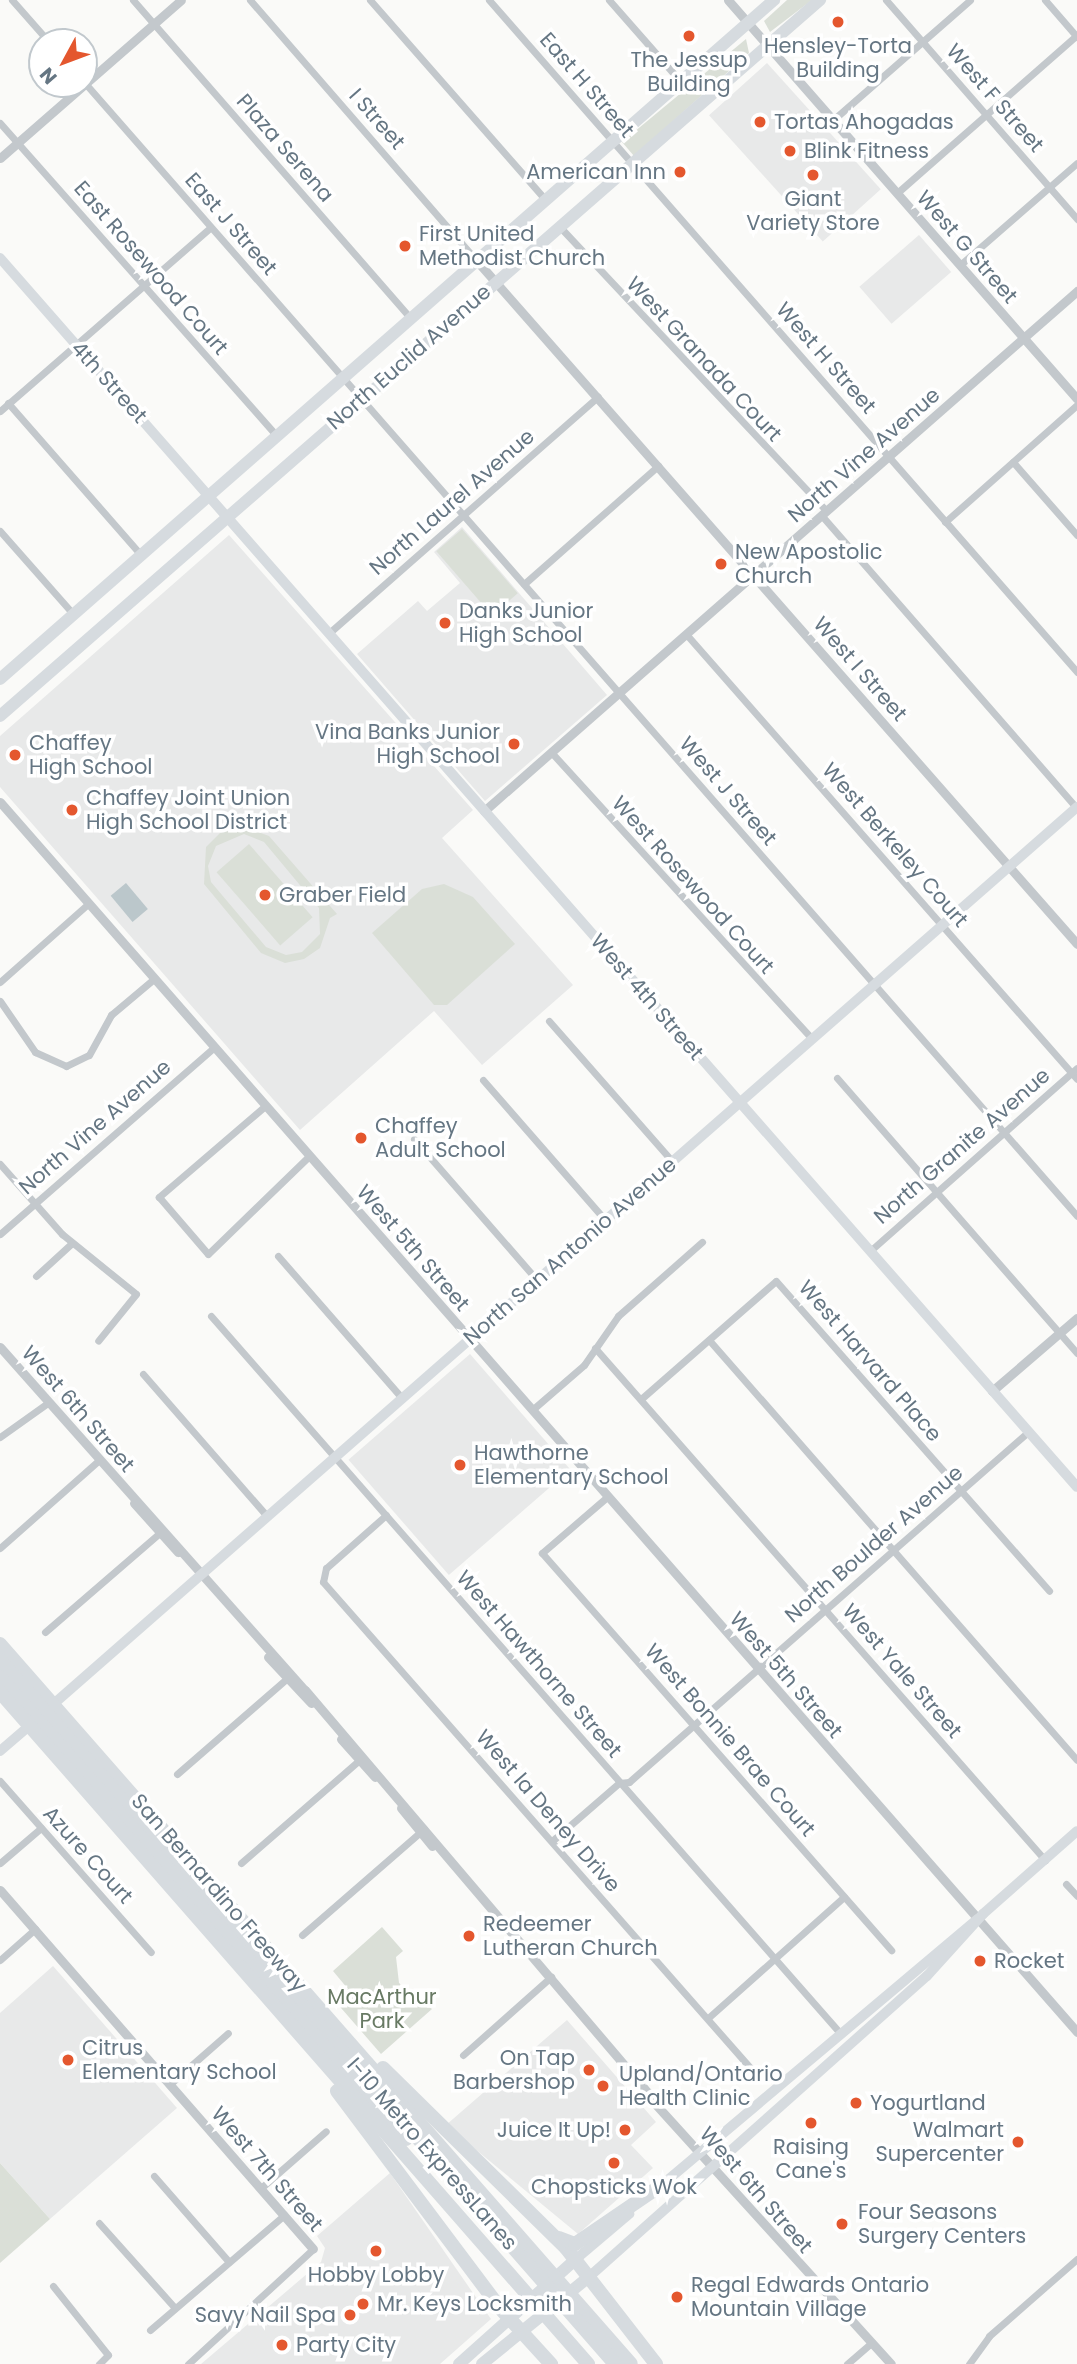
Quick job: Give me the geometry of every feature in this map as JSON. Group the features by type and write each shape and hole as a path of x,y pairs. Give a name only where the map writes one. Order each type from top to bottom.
{"highway":[{"name":"San Bernardino Freeway","path":"0,1644 481,2193 534,2277 564,2312 588,2364"},
{"name":"I-10 Metro ExpressLanes","path":"0,1660 365,2077 534,2277"},
{"name":"I-10 Metro ExpressLanes","path":"0,1677 339,2063 534,2277"},
{"name":"San Bernardino Freeway","path":"0,1692 380,2127 534,2277 564,2312 631,2364"},
{"path":"254,1982 521,2335 551,2364"},
{"path":"313,1999 328,2007 555,2236 590,2276 656,2364"},
{"path":"339,2063 380,2127"},
{"path":"365,2077 481,2193"},
{"path":"555,2236 575,2244 660,2186"},
{"path":"564,2312 603,2364"},
{"path":"564,2312 615,2364"}],"main road":[{"name":"North Euclid Avenue","path":"0,679 142,556 213,502 277,436 774,0"},
{"name":"North Euclid Avenue","path":"0,716 227,518 357,393 496,281 820,0"},
{"name":"4th Street","path":"0,258 213,502"},
{"name":"West 4th Street","path":"213,502 1077,1488"},
{"name":"North San Antonio Avenue","path":"0,1751 1077,807"},
{"path":"459,2364 660,2186 978,1919 1077,1831"},
{"path":"482,2364 521,2335 590,2276 710,2165 849,2044 975,1930 978,1919"},
{"path":"844,2031 849,2044"},
{"path":"829,2045 849,2044"}],"street":[{"path":"12,0 37,28"},
{"name":"Plaza Serena","path":"132,0 411,319"},
{"path":"98,72 181,0"},
{"name":"I Street","path":"250,0 477,261"},
{"path":"370,0 546,200"},
{"name":"East H Street","path":"489,0 631,162"},
{"path":"621,0 611,3 681,82"},
{"name":"West G Street","path":"728,0 1077,399"},
{"name":"West F Street","path":"886,0 1077,219"},
{"path":"833,120 970,0"},
{"path":"897,193 1077,36 1045,0"},
{"path":"0,158 68,98"},
{"name":"East J Street","path":"98,98 357,393"},
{"name":"East Rosewood Court","path":"0,123 277,436"},
{"name":"West H Street","path":"631,162 1077,672"},
{"path":"960,265 1077,163"},
{"name":"West Granada Court","path":"559,226 824,514 1077,807"},
{"path":"0,411 210,228"},
{"name":"West I Street","path":"477,261 1077,944"},
{"name":"North Vine Avenue","path":"484,811 1077,291"},
{"name":"West J Street","path":"357,393 1077,1216"},
{"name":"North Laurel Avenue","path":"329,633 598,397"},
{"path":"8,403 142,556"},
{"path":"945,522 1077,405"},
{"path":"1013,462 1077,534"},
{"path":"524,584 658,466"},
{"path":"0,531 74,615"},
{"name":"West Berkeley Court","path":"686,634 1075,1073"},
{"name":"West Rosewood Court","path":"551,752 812,1040"},
{"name":"West 5th Street","path":"0,802 1077,2032"},
{"path":"0,982 89,903"},
{"path":"0,1001 35,1052 66,1066 89,1055 111,1015 155,978"},
{"path":"549,1021 672,1161"},
{"name":"North Vine Avenue","path":"0,1234 214,1047"},
{"name":"North Granite Avenue","path":"870,1251 1075,1073"},
{"path":"837,1077 1077,1353"},
{"path":"483,1080 605,1220"},
{"path":"265,1105 159,1197 208,1254 309,1156"},
{"path":"414,1139 537,1280"},
{"path":"0,1164 72,1243 136,1294 98,1341"},
{"path":"532,1410 595,1348 618,1316 702,1242"},
{"path":"36,1276 72,1243"},
{"path":"278,1256 402,1398"},
{"name":"West Harvard Place","path":"709,1340 776,1281 1049,1591"},
{"name":"West Hawthorne Street","path":"211,1316 619,1783 775,1959 844,2031"},
{"path":"992,1391 1077,1318"},
{"path":"641,1399 709,1340 1077,1760"},
{"name":"West 6th Street","path":"0,1346 551,1977 710,2165 891,2364"},
{"name":"West Yale Street","path":"595,1348 1045,1860"},
{"path":"143,1374 267,1516"},
{"path":"0,1437 49,1402"},
{"name":"North Boulder Avenue","path":"552,1841 619,1783 629,1782 1028,1432"},
{"path":"0,1548 99,1460"},
{"name":"West Bonnie Brae Court","path":"607,1497 542,1553 891,1950"},
{"name":"West la Deney Drive","path":"386,1515 323,1572 323,1582 754,2072"},
{"path":"45,1632 161,1532"},
{"path":"177,1774 289,1677"},
{"name":"West 6th Street","path":"334,1728 357,1762 380,1780"},
{"path":"241,1863 357,1762"},
{"name":"Azure Court","path":"0,1781 151,1952"},
{"path":"0,1863 41,1828"},
{"path":"302,1935 423,1831"},
{"path":"1066,1884 1077,1896"},
{"name":"West 7th Street","path":"0,1890 313,2249"},
{"path":"708,2018 844,1897"},
{"path":"0,1960 35,1929"},
{"path":"463,2056 551,1977"},
{"path":"170,2084 228,2033"},
{"path":"261,2188 326,2131"},
{"path":"154,2176 229,2262"},
{"path":"150,2330 284,2215"},
{"path":"99,2223 176,2308"},
{"path":"188,2364 313,2249"},
{"path":"969,2364 989,2336 1077,2259"},
{"path":"53,2286 108,2355 99,2364"},
{"path":"847,2364 872,2342"}],"shaded area":[{"path":"767,63 881,189 823,242 709,115"},
{"path":"919,235 951,272 892,324 859,287"},
{"path":"462,527 607,695 485,801 357,654 418,601 427,611 460,583 434,552"},
{"name":"Chaffey High School","path":"229,535 473,810 442,838 573,985 482,1065 434,1011 300,1130 0,787 0,736"},
{"path":"126,883 148,909 133,922 111,896"},
{"name":"Hawthorne Elementary School","path":"470,1354 570,1469 449,1575 348,1460"},
{"name":"Citrus Elementary School","path":"53,1966 177,2108 50,2219 0,2163 0,2013"},
{"path":"567,2020 656,2122 631,2145 653,2168 578,2234 446,2125"},
{"path":"390,2173 491,2319 440,2364 201,2364 321,2262 325,2248 317,2236"}],"green space":[{"path":"787,0 812,0 770,32 764,21"},
{"path":"746,39 749,53 634,156 622,142"},
{"path":"462,529 518,593 492,615 436,551"},
{"path":"245,827 269,836 337,914 330,918 320,948 304,959 285,963 261,953 204,884 206,847 220,833","holes":["244,834 264,842 319,908 320,934 302,952 286,955 266,947 211,882 208,866 216,846"]},
{"name":"Graber Field","path":"249,844 313,917 280,945 217,872"},
{"path":"444,884 473,897 515,944 447,1005 434,1005 372,933 422,889"},
{"name":"MacArthur Park","path":"382,1927 403,1951 396,1957 399,1983 432,2009 381,2054 335,2001 348,1989 333,1971"},
{"path":"0,2163 50,2219 0,2263"}],"place":[{"name":"Hensley-Torta Building","path":"838,22"},
{"name":"The Jessup Building","path":"689,36"},
{"name":"Tortas Ahogadas","path":"760,122"},
{"name":"Blink Fitness","path":"790,151"},
{"name":"American Inn","path":"680,172"},
{"name":"Giant Variety Store","path":"813,175"},
{"name":"First United Methodist Church","path":"405,246"},
{"name":"New Apostolic Church","path":"721,564"},
{"name":"Danks Junior High School","path":"445,623"},
{"name":"Vina Banks Junior High School","path":"514,744"},
{"name":"Chaffey High School","path":"15,755"},
{"name":"Chaffey Joint Union High School District","path":"72,810"},
{"name":"Graber Field","path":"265,895"},
{"name":"Chaffey Adult School","path":"361,1138"},
{"name":"Hawthorne Elementary School","path":"460,1465"},
{"name":"Redeemer Lutheran Church","path":"469,1936"},
{"name":"Rocket","path":"980,1961"},
{"name":"Citrus Elementary School","path":"68,2060"},
{"name":"On Tap Barbershop","path":"589,2070"},
{"name":"Upland/Ontario Health Clinic","path":"603,2086"},
{"name":"Yogurtland","path":"856,2103"},
{"name":"Raising Cane's","path":"811,2123"},
{"name":"Juice It Up!","path":"625,2130"},
{"name":"Walmart Supercenter","path":"1018,2142"},
{"name":"Chopsticks Wok","path":"614,2163"},
{"name":"Four Seasons Surgery Centers","path":"842,2224"},
{"name":"Hobby Lobby","path":"376,2251"},
{"name":"Regal Edwards Ontario Mountain Village","path":"677,2297"},
{"name":"Mr. Keys Locksmith","path":"363,2304"},
{"name":"Savy Nail Spa","path":"350,2315"},
{"name":"Party City","path":"282,2345"}]}
